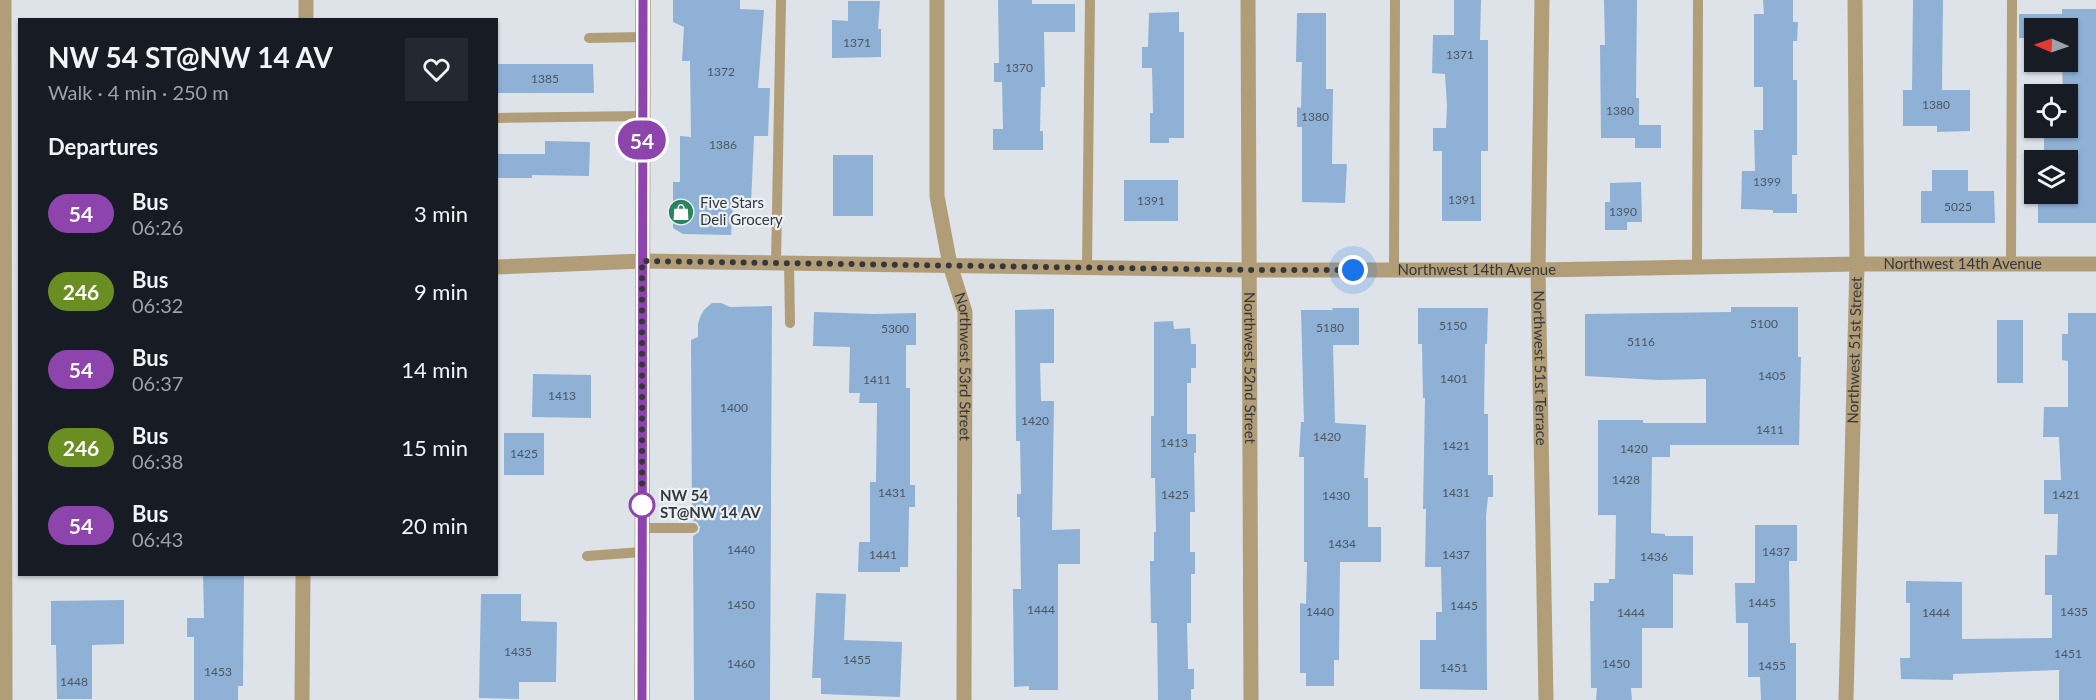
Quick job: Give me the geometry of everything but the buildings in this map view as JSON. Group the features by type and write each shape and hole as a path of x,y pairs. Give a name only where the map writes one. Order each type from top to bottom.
{"main road":[{"path":"642,700 643,0"}],"street":[{"path":"4,0 8,275 4,700"},
{"path":"306,0 306,18"},
{"name":"Northwest 53rd Street","path":"937,0 937,196 950,265 965,312 964,700"},
{"name":"Northwest 52nd Street","path":"1248,0 1251,700"},
{"name":"Northwest 51st Terrace","path":"1542,0 1538,270 1546,700"},
{"name":"Northwest 51st Street","path":"1846,700 1857,264 1855,0"},
{"name":"Northwest 14th Avenue","path":"498,267 642,261 1250,270 1538,270 1857,264 2096,264"},
{"path":"302,700 303,576"}],"lane":[{"path":"781,0 782,263 790,323"},
{"path":"1087,268 1090,0"},
{"path":"1394,270 1395,0"},
{"path":"1697,267 1698,0"},
{"path":"2011,264 2012,0"},
{"path":"589,38 643,37"},
{"path":"498,118 642,116"},
{"path":"642,528 693,528"},
{"path":"587,556 642,552"}],"bus line":[{"name":"54","path":"642,700 643,0"}],"place":[{"name":"Five Stars Deli Grocery","path":"681,212"},
{"name":"NW 54 ST@NW 14 AV","path":"642,505"}],"route":[{"path":"642,505 642,261 1353,270"}]}
